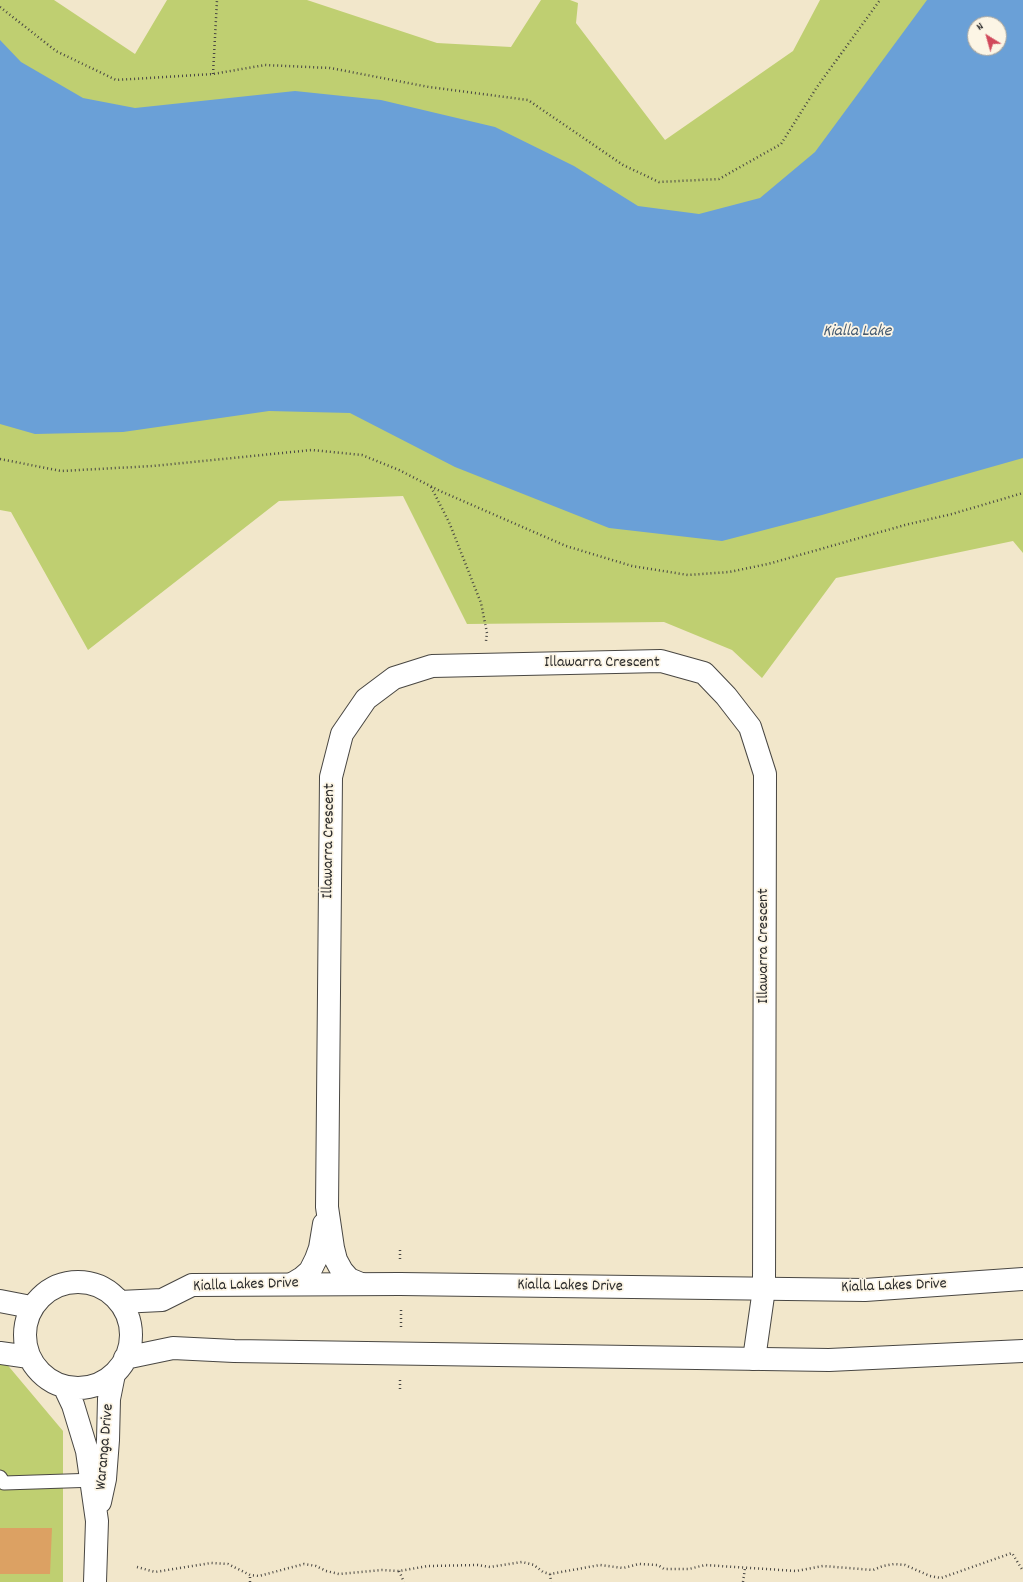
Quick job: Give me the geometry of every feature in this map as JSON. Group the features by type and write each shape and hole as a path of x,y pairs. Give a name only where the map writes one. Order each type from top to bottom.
{"street":[{"name":"Illawarra Crescent","path":"361,1284 349,1279 342,1272 336,1260 327,1207 331,777 342,734 366,699 394,678 432,666 661,661 704,673 726,696 750,727 765,774 764,1289 754,1359"},
{"name":"Illawarra Crescent","path":"292,1284 302,1278 310,1270 316,1260 320,1248 327,1207"},
{"name":"Kialla Lakes Drive","path":"120,1302 162,1300 192,1285 400,1284 865,1290 1023,1279"},
{"path":"120,1366 131,1337 129,1318 120,1302 113,1294 98,1285 80,1281 60,1284 44,1293 32,1307 26,1321 24,1340 29,1357 47,1379 64,1386 82,1388 99,1384 120,1366 173,1348 234,1351 829,1360 1023,1351"},
{"path":"0,1301 32,1307"},
{"path":"0,1353 29,1357"},
{"name":"Waranga Drive","path":"95,1582 98,1480 108,1440 109,1399 120,1366"},
{"name":"Waranga Drive","path":"64,1386 73,1405 87,1451 98,1480"}],"lane":[{"path":"0,1477 4,1483 98,1480"}],"path":[{"path":"213,74 217,0"},
{"path":"0,7 56,51 116,80 213,74 265,65 330,68 429,86 528,100 623,165 659,182 719,179 781,144 816,87 880,0"},
{"path":"0,459 60,471 153,466 312,450 362,455 399,470 431,486 566,546 632,566 688,575 729,572 768,564 1023,493"},
{"path":"431,486 452,529 481,603 487,633 485,665"},
{"path":"400,1248 400,1389"},
{"path":"137,1567 156,1572 211,1563 228,1564 250,1575 259,1576 304,1564 316,1566 326,1571 339,1574 382,1570 399,1571 428,1566 478,1565 490,1567 522,1562 534,1565 543,1572 550,1574 600,1565 623,1568 639,1564 658,1565 664,1569 689,1569 705,1565 745,1568 774,1568 796,1571 830,1566 873,1570 894,1564 905,1565 930,1576 941,1578 1012,1553 1023,1571"},
{"path":"743,1582 745,1568"},
{"path":"399,1571 404,1582"},
{"path":"550,1574 551,1582"},
{"path":"250,1575 250,1582"},
{"path":"940,1582 941,1578"}],"green space":[{"name":"Kialla Lake","path":"0,0 54,0 135,54 167,0 307,0 437,43 511,47 541,0 570,0 578,3 576,23 665,140 793,51 820,0 1023,0 1023,553 1013,541 836,578 762,678 732,650 664,622 467,624 403,496 279,501 88,650 11,512 0,510"},
{"path":"0,1362 5,1362 63,1431 63,1582 0,1582"}],"water":[{"name":"Kialla Lake","path":"927,0 1023,0 1023,458 822,515 722,541 609,528 455,467 350,413 269,411 123,432 35,434 0,424 0,40 21,62 83,98 135,108 295,91 381,100 495,127 574,166 638,206 699,214 760,198 815,152"}],"building":[{"path":"0,1528 52,1528 50,1574 0,1574"}]}
